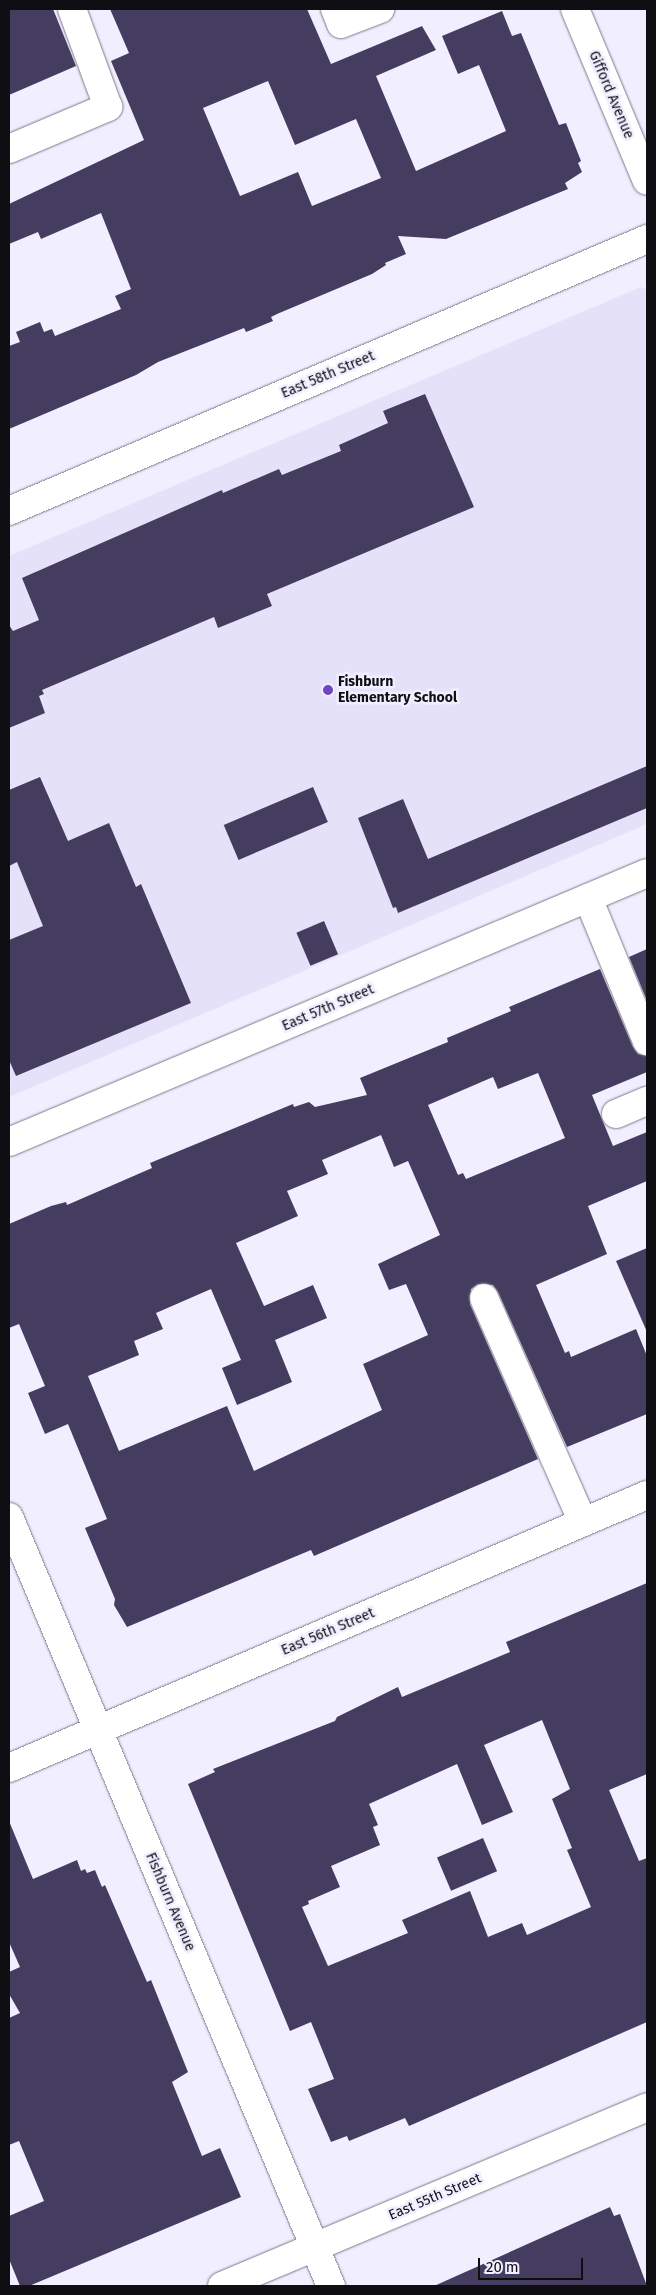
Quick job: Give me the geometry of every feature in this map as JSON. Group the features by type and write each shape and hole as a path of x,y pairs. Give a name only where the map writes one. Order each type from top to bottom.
{"street":[{"path":"9,149 108,107 72,9"},
{"path":"335,9 341,24 380,9"},
{"name":"Gifford Avenue","path":"576,9 647,180"},
{"name":"East 58th Street","path":"9,512 647,239"},
{"name":"East 57th Street","path":"9,1142 647,873"},
{"path":"588,898 647,1041"},
{"path":"616,1114 647,1101"},
{"path":"484,1298 583,1522"},
{"name":"East 56th Street","path":"9,1768 647,1495"},
{"name":"Fishburn Avenue","path":"9,1517 331,2286"},
{"name":"East 55th Street","path":"222,2286 647,2107"}],"shaded area":[{"name":"Fishburn Elementary School","path":"641,287 647,290 647,824 9,1097 9,556"}],"building":[{"path":"9,9 53,9 76,66 9,95"},
{"path":"110,9 307,9 331,64 422,26 436,50 376,76 416,171 506,131 479,65 458,74 442,36 502,11 512,36 521,33 559,125 566,123 581,161 578,163 582,172 565,183 568,189 446,239 398,236 406,254 385,263 386,265 372,274 277,314 271,317 273,321 246,332 244,328 158,362 136,375 9,429 9,346 20,342 16,332 40,322 44,332 52,329 55,336 121,309 115,296 131,289 101,213 41,239 38,232 9,244 9,204 144,140 111,61 129,53","holes":["268,81 295,145 356,119 381,178 312,206 298,172 240,196 203,108"]},
{"path":"425,394 474,507 267,594 272,606 218,628 214,617 42,690 44,694 39,696 45,713 9,728 9,625 13,631 39,620 22,578 222,490 223,493 279,469 282,475 341,451 339,445 388,423 383,411"},
{"path":"647,766 647,808 398,913 396,907 393,908 358,818 403,799 428,859"},
{"path":"40,777 68,841 109,823 136,887 141,884 191,1003 16,1076 9,1060 9,940 43,926 17,862 9,866 9,790"},
{"path":"313,787 328,822 239,860 224,825"},
{"path":"324,921 338,954 310,966 296,933"},
{"path":"647,949 647,1001 629,957"},
{"path":"600,969 633,1047 638,1054 647,1056 647,1072 592,1095 613,1146 647,1132 647,1181 588,1206 607,1254 536,1285 565,1353 569,1351 571,1357 636,1329 647,1356 647,1414 567,1447 498,1292 493,1285 478,1284 471,1289 470,1304 538,1459 314,1556 311,1550 127,1627 114,1605 115,1599 85,1528 107,1519 68,1424 45,1434 28,1393 45,1386 19,1324 9,1328 9,1224 51,1206 66,1202 67,1205 152,1168 150,1163 293,1104 294,1107 309,1102 315,1107 367,1095 360,1078 448,1042 447,1038 511,1011 509,1007","holes":["538,1073 565,1138 466,1179 463,1173 458,1175 428,1105 493,1077 498,1089","381,1135 394,1167 408,1161 440,1235 378,1264 389,1290 406,1284 428,1335 363,1364 382,1410 254,1471 227,1406 119,1451 88,1376 139,1355 134,1341 163,1329 156,1313 211,1289 241,1360 222,1368 237,1405 292,1382 275,1340 327,1318 313,1285 264,1306 236,1243 298,1216 287,1191 328,1174 322,1160"]},
{"path":"647,1248 647,1332 616,1261"},
{"path":"647,1583 647,1774 609,1790 639,1861 647,1858 647,2022 409,2126 405,2118 349,2141 347,2136 331,2142 308,2089 334,2079 311,2022 290,2031 188,1784 215,1772 213,1769 335,1721 337,1717 398,1687 402,1697 510,1652 506,1642","holes":["542,1720 570,1789 552,1799 572,1848 567,1850 591,1907 527,1935 522,1923 488,1937 470,1891 402,1920 408,1933 328,1966 302,1907 309,1904 308,1901 340,1887 331,1866 380,1845 373,1827 378,1825 369,1804 457,1764 482,1825 513,1812 484,1745"]},
{"path":"9,1821 33,1879 77,1860 81,1871 85,1869 87,1873 95,1870 102,1887 105,1885 147,1982 151,1980 188,2072 172,2082 202,2156 220,2148 241,2197 29,2286 20,2286 9,2259 9,2216 44,2201 19,2141 9,2145 9,2018 20,2013 9,1994 9,1972 20,1967 9,1942"},
{"path":"483,1838 497,1871 451,1891 437,1858"},
{"path":"610,2207 614,2216 620,2214 647,2286 434,2286"}],"place":[{"name":"Fishburn Elementary School","path":"328,690"}]}
